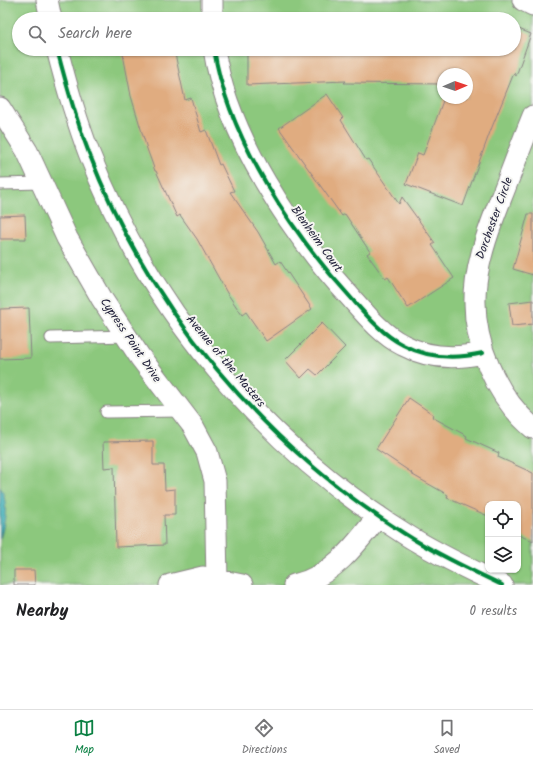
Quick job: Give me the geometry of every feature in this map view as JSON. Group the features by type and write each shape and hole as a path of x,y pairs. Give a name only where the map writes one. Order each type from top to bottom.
{"street":[{"path":"47,0 50,12"},
{"path":"212,0 212,12"},
{"path":"523,0 533,5"},
{"name":"Avenue of the Masters","path":"59,56 77,119 107,195 141,260 172,311 198,346 232,387 272,430 316,470 378,516 451,560 502,585"},
{"name":"Blenheim Court","path":"215,56 220,81 239,129 263,177 291,222 331,276 371,320 392,338 403,345 416,351 442,357 469,356 483,352"},
{"name":"Cypress Point Drive","path":"0,108 26,151 67,238 102,299 201,439 213,474 217,581"},
{"name":"Dorchester Circle","path":"533,116 484,241 477,268 474,296 476,324 483,352 494,378 509,402 533,428"},
{"path":"294,585 303,583 335,566 357,544 378,516"},
{"path":"170,585 203,577 242,585"}],"lane":[{"path":"0,184 42,183"},
{"path":"51,338 127,336"},
{"path":"106,412 182,411"}],"green space":[{"path":"0,0 533,0 533,585 0,585"}],"water":[{"path":"0,487 4,499 5,519 0,539"}],"building":[{"path":"521,30 531,34 516,76 514,73 490,132 463,206 406,184 418,153 423,155 442,104 473,104 473,68 437,68 437,84 344,83 346,81 247,85 247,56 521,56"},
{"path":"123,56 176,56 185,100 191,98 201,132 206,130 219,165 221,164 234,191 230,192 258,232 276,264 280,261 312,309 266,341 246,312 242,315 227,293 197,239 180,215 177,217 155,171 131,96"},
{"path":"327,94 343,118 341,120 366,160 368,159 399,204 402,197 435,243 432,245 454,278 408,308 388,277 385,279 367,254 370,252 345,214 342,216 279,128"},
{"path":"528,214 533,214 533,275 513,269"},
{"path":"25,215 26,239 0,239 0,216"},
{"path":"533,300 533,324 512,326 509,303"},
{"path":"29,308 31,358 0,359 0,309"},
{"path":"322,323 345,347 317,375 310,369 301,378 285,360"},
{"path":"409,398 434,415 432,417 467,436 466,438 499,453 498,457 533,473 533,541 521,536 521,501 485,501 485,515 447,498 448,495 411,474 412,473 376,449"},
{"path":"153,441 153,465 164,465 165,490 175,489 175,515 164,515 165,545 116,547 114,467 104,468 103,442"},
{"path":"14,570 34,570 35,585 14,585"}],"cycle path":[{"path":"59,56 84,140 114,211 144,266 178,319 217,369 259,416 305,459 353,499 405,534 429,548 502,585"},
{"path":"215,56 221,82 233,116 266,183 307,245 376,325 396,341 413,350 423,353 453,357 483,353"}]}
